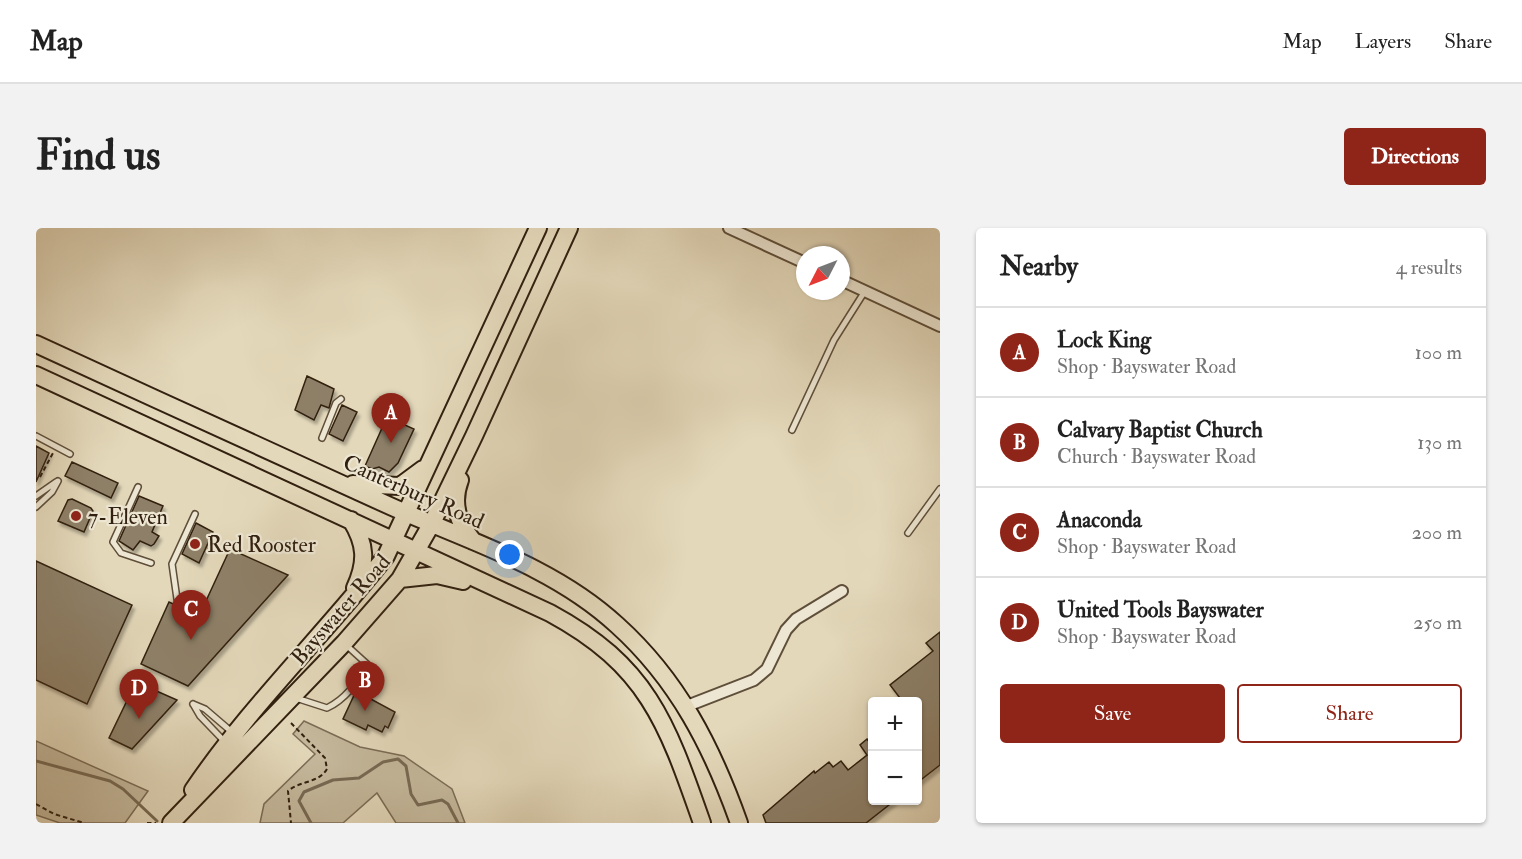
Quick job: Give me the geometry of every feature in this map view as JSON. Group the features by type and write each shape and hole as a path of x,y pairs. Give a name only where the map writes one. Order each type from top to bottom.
{"main road":[{"name":"Bayswater Road","path":"171,823 229,738 345,608 386,556 538,228"},
{"name":"Bayswater Road","path":"171,823 344,643 400,579 432,523 474,436 569,228"},
{"name":"Canterbury Road","path":"36,344 543,573 593,606 648,656 687,706 712,753 739,823"},
{"path":"36,375 550,613 592,638 636,679 660,716 675,749 702,823"},
{"path":"153,428 159,400"},
{"path":"473,541 459,521 455,504 457,488 474,436"},
{"path":"338,482 400,486 411,481 431,460"},
{"path":"345,608 356,585 364,557 363,543 351,520"},
{"path":"400,579 437,575 507,593"},
{"path":"660,716 687,706"},
{"path":"229,738 240,752"}],"street":[{"path":"729,228 796,260"},
{"path":"850,284 940,326"},
{"path":"687,706 754,680 767,669 786,630 796,619 842,591"}],"lane":[{"path":"792,430 834,340 865,291"},
{"path":"322,438 336,403 341,399"},
{"path":"36,436 70,454"},
{"path":"36,496 58,481 50,495 36,507"},
{"path":"138,487 113,542 121,553 151,563"},
{"path":"908,533 940,489"},
{"path":"177,599 172,564 195,514"},
{"path":"292,696 327,708 339,702 363,674 367,664 344,643"},
{"path":"193,704 205,709 229,738 200,716 193,704"}],"path":[{"path":"40,477 53,451"},
{"path":"291,723 327,763 327,769 320,777 297,785 288,791 291,823"},
{"path":"36,804 44,810 84,823"},
{"path":"147,823 156,823"}],"shaded area":[{"path":"304,721 360,747 404,756 452,789 465,823 396,823 377,793 343,823 260,823 264,804 315,754 293,734"},
{"path":"36,741 148,791 125,823 60,823 36,815"}],"building":[{"path":"307,376 334,389 329,408 321,405 314,420 295,410"},
{"path":"342,405 357,412 343,441 329,434"},
{"path":"387,417 414,429 398,463 389,472 379,467 372,469 365,466"},
{"path":"36,446 49,453 36,482"},
{"path":"72,462 118,483 111,498 65,476"},
{"path":"139,496 163,506 152,532 159,536 154,544 151,546 140,541 133,550 119,541"},
{"name":"7-Eleven","path":"72,499 93,511 84,532 58,521 68,500"},
{"name":"Red Rooster","path":"196,523 213,532 199,563 182,554"},
{"path":"230,549 288,575 188,686 141,664 169,602 199,616"},
{"path":"36,561 132,605 87,704 36,680"},
{"path":"940,632 940,765 922,779 922,697 899,697 890,685 933,651 926,643"},
{"path":"136,682 177,700 132,749 109,738"},
{"path":"356,691 395,712 388,728 385,726 382,732 368,725 366,730 343,719"},
{"path":"868,740 868,805 889,805 866,823 766,823 763,815 814,771 815,773 829,762 833,767 841,761 848,770 867,755 860,745"}],"waterway":[{"path":"311,823 299,801 304,792 333,780 359,778 383,762 398,759 406,766 411,794 418,805 442,800 448,804 458,823"},
{"path":"36,761 110,781 123,789 157,821"}],"place":[{"name":"Lock King","path":"391,443"},
{"name":"7-Eleven","path":"76,516"},
{"name":"Red Rooster","path":"195,544"},
{"name":"Anaconda","path":"191,640"},
{"name":"Calvary Baptist Church","path":"365,711"},
{"name":"United Tools Bayswater","path":"139,719"}]}
